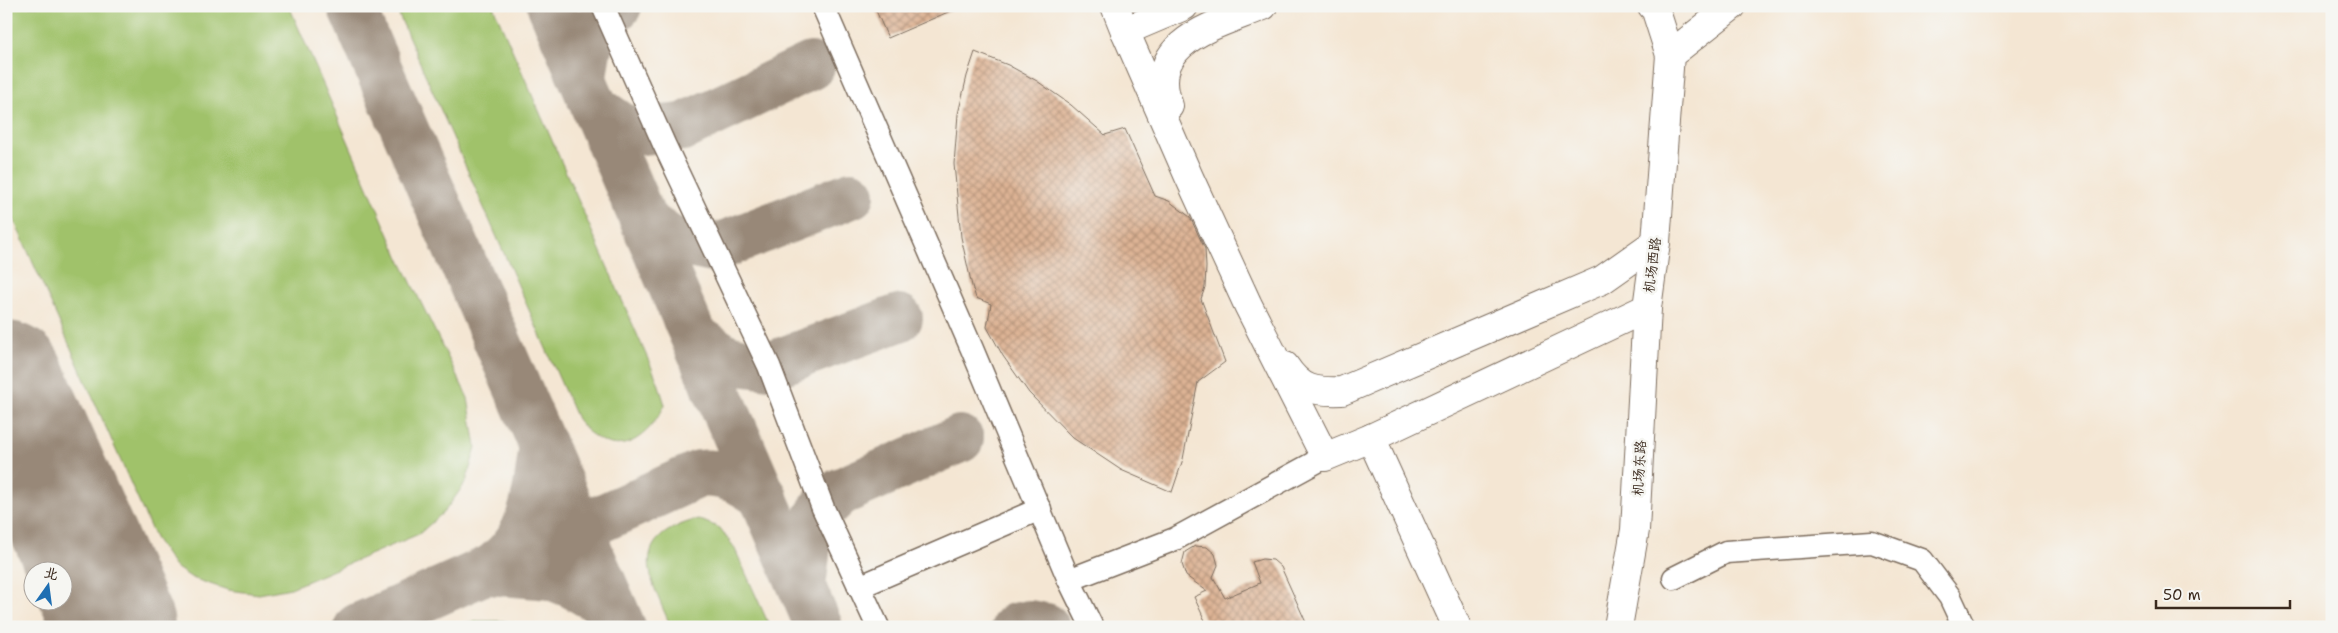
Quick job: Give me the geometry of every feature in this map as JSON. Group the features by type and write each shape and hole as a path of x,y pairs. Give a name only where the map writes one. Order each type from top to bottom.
{"main road":[{"path":"1115,6 1189,177 1248,305 1325,458"},
{"path":"1125,31 1184,6"},
{"path":"1263,6 1190,37 1174,50 1164,69 1166,97 1191,164 1272,348 1293,379 1306,388 1324,392 1342,391 1602,280 1656,242"},
{"path":"1655,7 1670,55 1732,6"},
{"name":"机场西路","path":"1325,458 1647,308 1656,242 1670,55"},
{"name":"机场东路","path":"1618,627 1635,530 1647,308"},
{"path":"1371,438 1457,627"}],"lane":[{"path":"603,6 664,144 769,366 823,508 878,627"},
{"path":"823,6 1070,580 1092,627"},
{"path":"1070,580 1175,539 1325,458"},
{"path":"859,587 1040,509"},
{"path":"1674,578 1726,552 1872,542 1922,560 1950,597 1964,627"}],"green space":[{"path":"6,6 289,6 399,258 468,398 476,447 466,482 445,511 419,534 291,588 259,594 228,590 192,578 174,566 155,538 6,202"},
{"path":"395,6 493,6 658,382 665,405 645,433 636,439 616,445 605,442 589,433 577,419"},
{"path":"698,519 720,528 734,547 770,627 671,627 651,575 649,561 652,548 660,537 675,527"},
{"path":"475,621 503,621 529,627 450,627"}],"building":[{"path":"874,6 962,6 888,38"},
{"path":"975,52 1008,65 1037,81 1071,105 1105,135 1125,129 1155,196 1169,201 1190,217 1205,249 1205,287 1201,299 1225,362 1198,382 1183,459 1172,492 1121,470 1073,438 1029,393 1003,356 987,327 991,304 976,298 972,286 961,237 954,164 958,114"},
{"path":"1195,546 1207,547 1215,554 1218,565 1213,577 1225,598 1260,583 1252,562 1262,559 1273,560 1281,567 1308,627 1208,627 1194,597 1207,591 1186,576 1182,564 1185,552"}],"taxiway":[{"path":"351,6 622,627"},
{"path":"551,6 819,627"},
{"path":"583,78 591,37 601,22 618,6"},
{"path":"596,109 622,127 641,131 683,127 811,66"},
{"path":"646,223 671,240 713,249 851,195"},
{"path":"696,338 725,357 746,363 769,366 899,318"},
{"path":"802,586 809,532 823,508 840,492 960,439"},
{"path":"494,567 513,548 527,525 535,499 543,445"},
{"path":"358,627 699,474 725,476 749,487 764,497"},
{"path":"489,571 551,576 573,585 614,609"},
{"path":"1015,627 1029,624 1046,627"}],"runway":[{"path":"6,381 115,627"}]}
